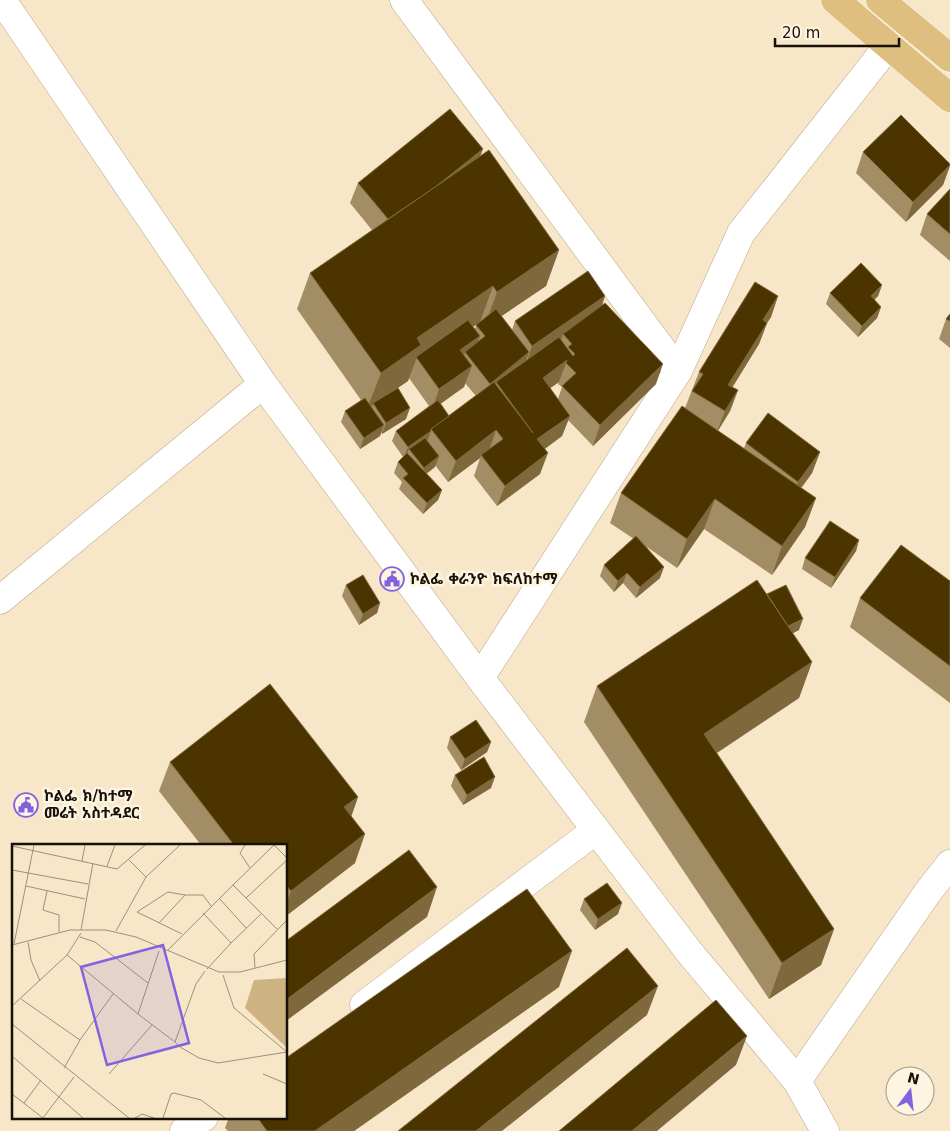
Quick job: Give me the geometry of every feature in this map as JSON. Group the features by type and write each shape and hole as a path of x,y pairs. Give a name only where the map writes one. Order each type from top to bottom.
{"main road":[{"path":"835,0 950,98"},
{"path":"880,0 950,58"}],"street":[{"path":"2,0 263,384 480,678 596,830 690,952 797,1081 825,1131"},
{"path":"404,0 678,371"},
{"path":"480,678 678,371 741,233 888,46"},
{"path":"0,600 263,384"},
{"path":"342,1022 596,830"},
{"path":"797,1081 922,901 950,864"},
{"path":"184,1131 203,1118"}],"building":[{"path":"450,109 483,149 434,188 388,219 358,183"},
{"path":"901,115 950,164 913,202 863,152"},
{"path":"489,150 559,250 497,292 493,286 417,338 421,345 381,373 310,273"},
{"path":"950,189 950,234 927,214"},
{"path":"861,263 882,285 871,296 881,307 862,326 830,293"},
{"path":"588,271 605,296 532,346 515,321"},
{"path":"755,282 778,296 763,320 767,323 728,385 738,390 725,411 692,391 703,374 699,372"},
{"path":"605,303 663,364 600,425 562,386 576,373 566,363 567,360 543,378 570,416 537,439 548,453 505,486 481,455 503,439 496,430 456,461 431,429 494,382 533,433 496,382 559,337 573,356 575,354 568,347 572,344 563,334"},
{"path":"496,309 529,352 490,384 465,352 485,336 476,325"},
{"path":"468,320 480,336 460,350 472,366 439,389 416,357"},
{"path":"398,388 410,408 386,423 373,403"},
{"path":"365,398 384,425 364,438 345,411"},
{"path":"438,400 449,416 408,447 396,431"},
{"path":"682,406 816,498 782,546 715,499 687,539 621,493"},
{"path":"768,413 820,452 798,482 746,443"},
{"path":"425,438 439,456 424,468 409,449"},
{"path":"407,453 442,490 427,503 403,478 408,474 398,462"},
{"path":"830,521 859,540 835,577 805,558"},
{"path":"636,536 664,567 640,587 627,573 618,581 604,565"},
{"path":"901,545 950,581 950,666 860,598"},
{"path":"363,575 380,603 363,614 346,585"},
{"path":"757,580 812,662 704,734 834,929 782,963 597,686"},
{"path":"786,585 803,619 788,626 767,594"},
{"path":"270,684 358,797 344,807 365,834 291,891 288,887 288,844 233,844 170,762"},
{"path":"476,720 491,742 465,759 450,737"},
{"path":"484,757 495,777 467,795 455,775"},
{"path":"409,850 437,887 288,999 288,940"},
{"path":"607,883 622,903 598,919 584,899"},
{"path":"527,889 572,951 315,1131 267,1131 258,1118 288,1118 288,1057"},
{"path":"627,948 658,986 476,1131 398,1131"},
{"path":"716,1000 747,1036 632,1131 559,1131"}],"place":[{"name":"ኮልፌ ቀራንዮ ክፍለከተማ","path":"392,579"},
{"name":"ኮልፌ ክ/ከተማ መሬት አስተዳደር","path":"26,805"}]}
